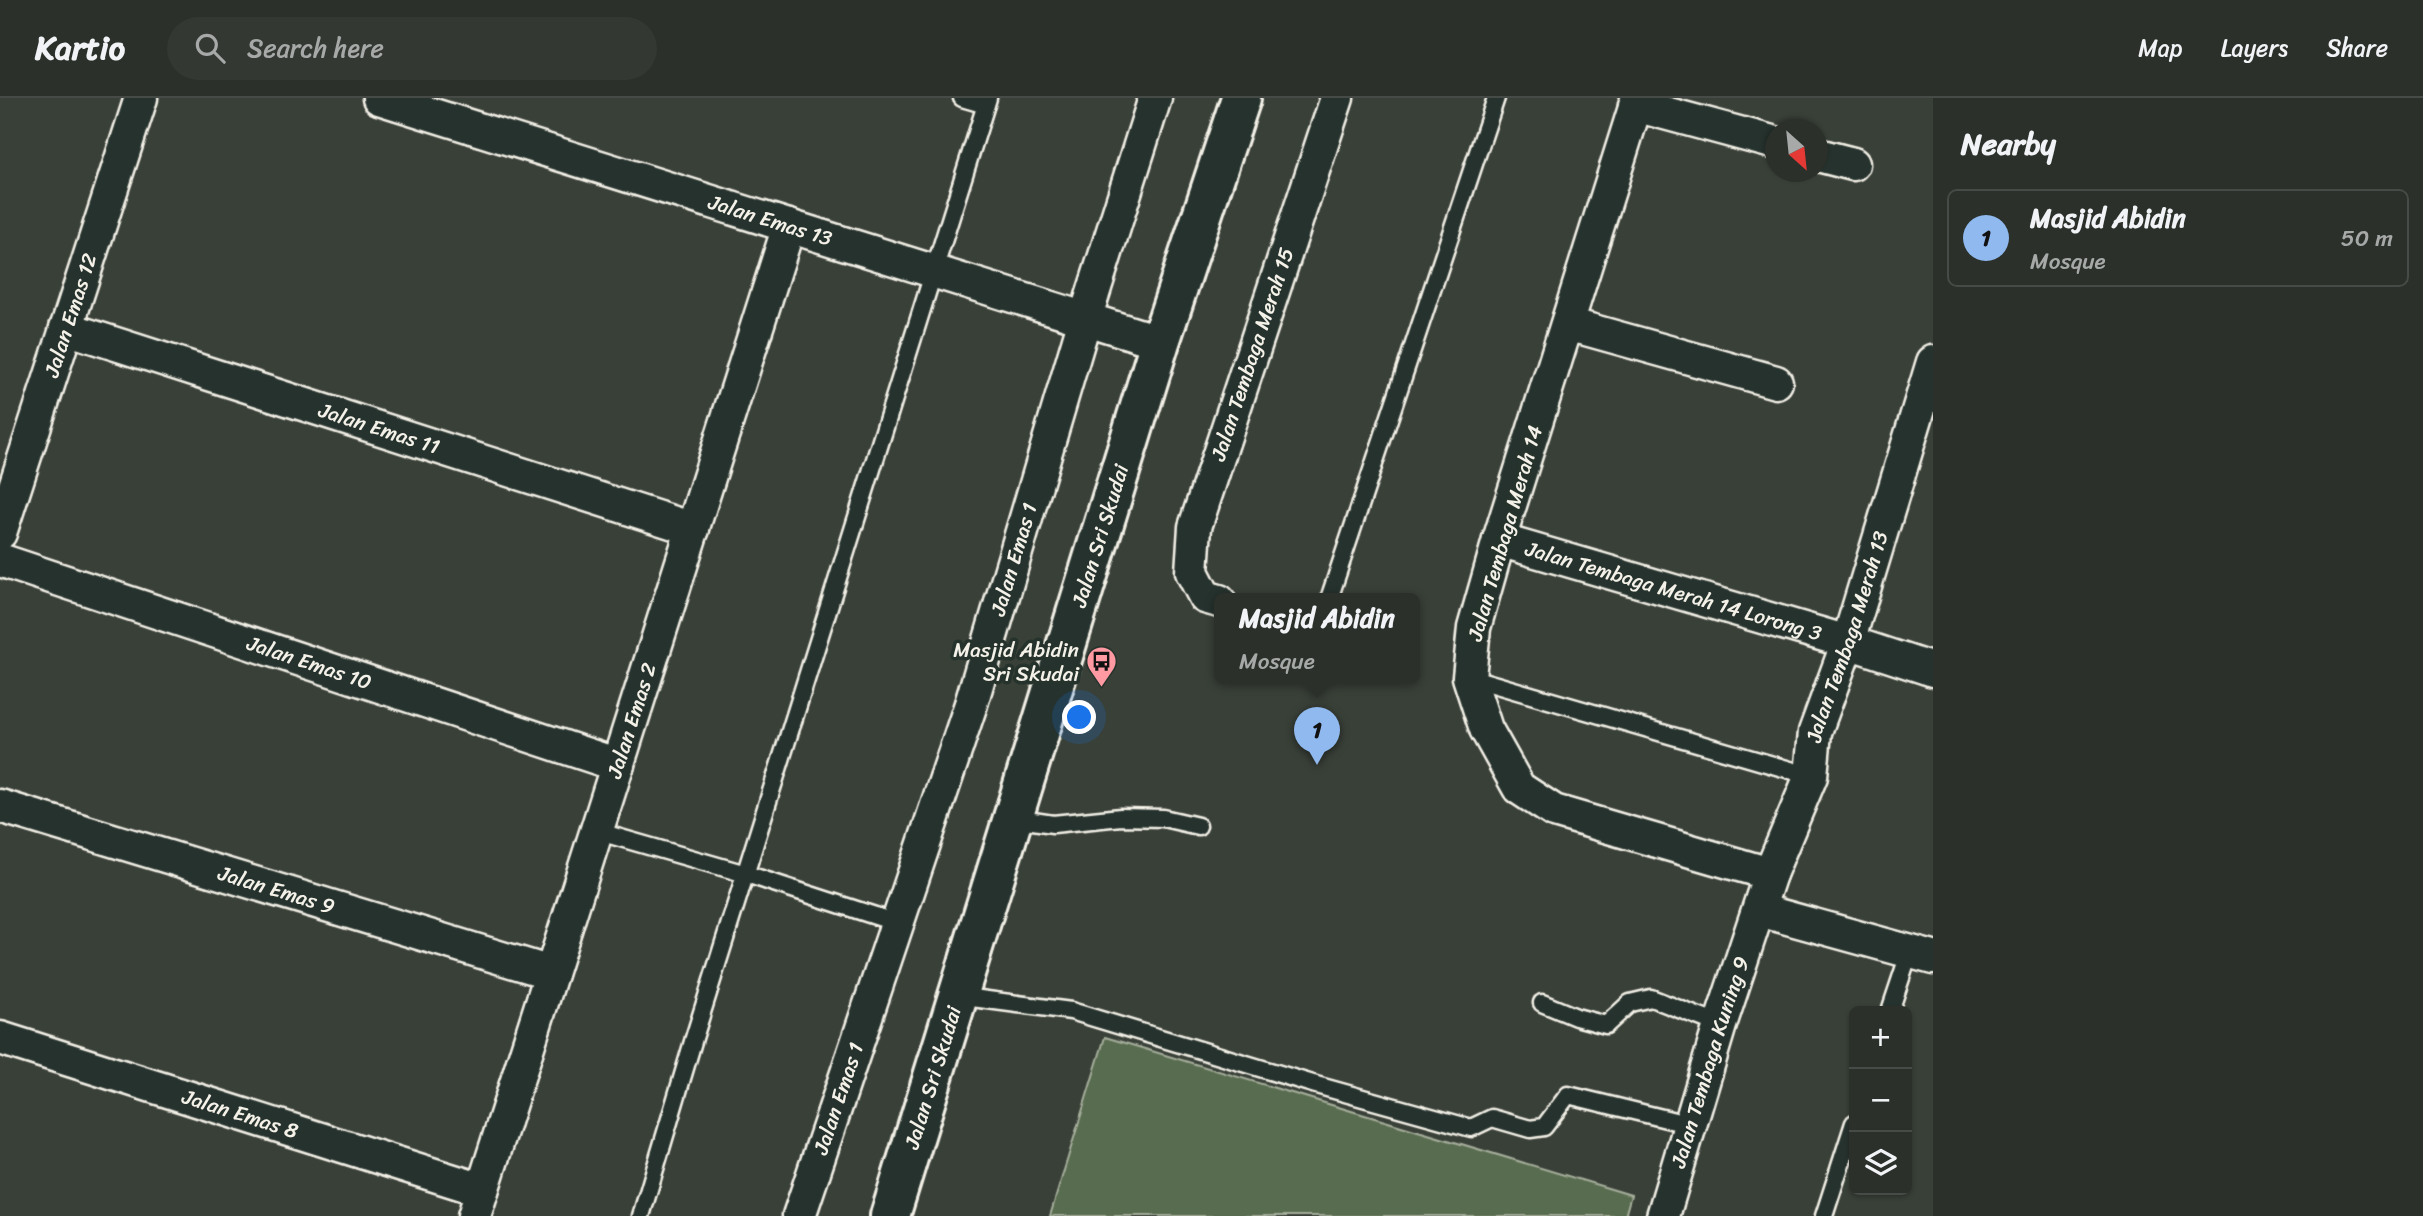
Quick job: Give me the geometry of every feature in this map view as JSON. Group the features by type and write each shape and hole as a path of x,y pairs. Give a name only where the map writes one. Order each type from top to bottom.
{"street":[{"name":"Jalan Emas 12","path":"0,533 141,98"},
{"name":"Jalan Emas 13","path":"379,98 465,111 789,226 1160,342"},
{"name":"Jalan Emas 1","path":"799,1216 971,704 1085,319 1155,98"},
{"name":"Jalan Sri Skudai","path":"890,1216 1160,342 1241,98"},
{"name":"Jalan Tembaga Merah 15","path":"1214,600 1205,597 1192,572 1195,527 1337,98"},
{"path":"1637,102 1765,140"},
{"name":"Jalan Tembaga Merah 14","path":"1637,102 1499,540 1474,628 1469,677 1486,729 1519,788 1554,811 1770,874"},
{"path":"1828,158 1853,164"},
{"name":"Jalan Emas 2","path":"478,1203 789,226"},
{"path":"1568,324 1776,382"},
{"name":"Jalan Emas 11","path":"66,328 693,529"},
{"name":"Jalan Tembaga Merah 13","path":"1759,910 1770,874 1811,776 1815,732 1847,642 1933,362"},
{"name":"Jalan Tembaga Merah 14 Lorong 3","path":"1499,540 1847,642 1933,670"},
{"name":"Jalan Emas 10","path":"0,560 618,765"},
{"name":"Jalan Emas 9","path":"0,806 551,973"},
{"path":"1759,910 1921,955"},
{"name":"Jalan Tembaga Kuning 9","path":"1663,1216 1720,1025 1759,910"},
{"name":"Jalan Emas 8","path":"0,1038 478,1203"}],"lane":[{"path":"641,1216 987,102 962,98"},
{"path":"1331,593 1496,98"},
{"path":"1469,677 1811,776"},
{"path":"1013,818 1053,824 1121,817 1163,818 1198,826"},
{"path":"596,831 746,874 897,923"},
{"path":"1893,1006 1921,955"},
{"path":"957,996 1071,1011 1316,1085 1471,1128 1492,1118 1530,1129 1544,1127 1568,1095 1691,1125"},
{"path":"1542,1003 1576,1017 1606,1025 1630,1003 1651,998 1720,1025"},
{"path":"1824,1216 1851,1132"}],"green space":[{"path":"1105,1037 1631,1195 1625,1216 1050,1216"}],"place":[{"name":"Masjid Abidin Sri Skudai","path":"1102,689"},
{"name":"Masjid Abidin","path":"1317,765"}]}
